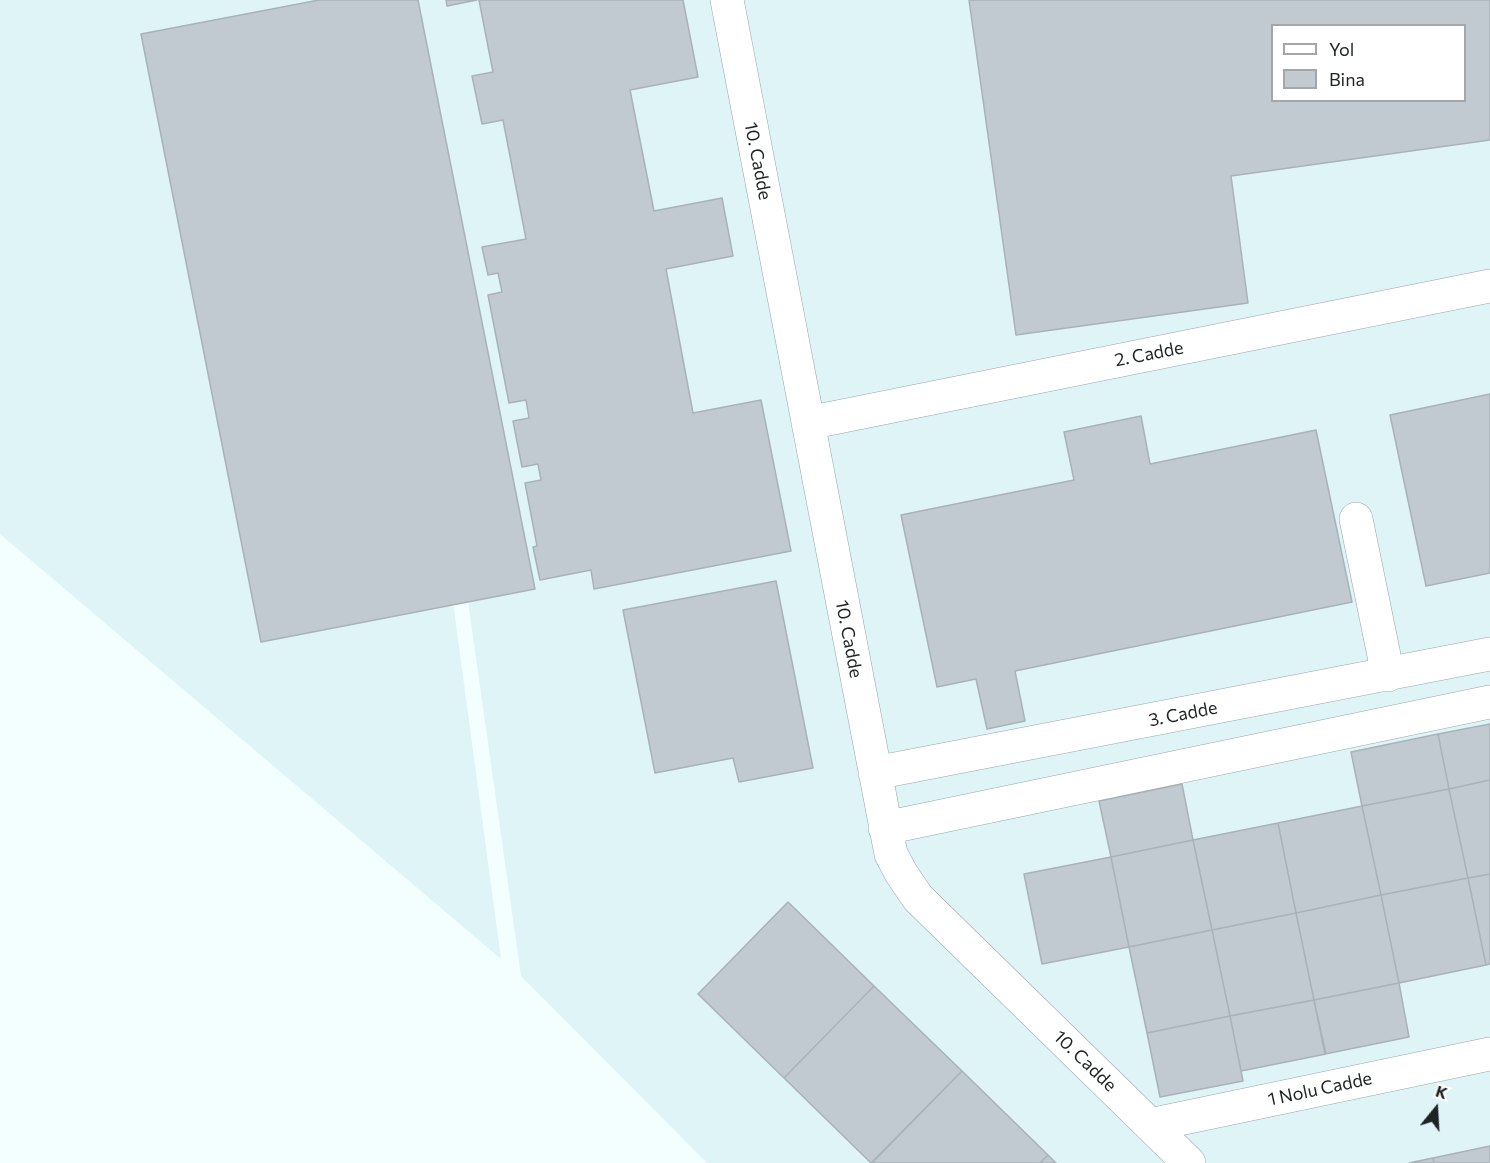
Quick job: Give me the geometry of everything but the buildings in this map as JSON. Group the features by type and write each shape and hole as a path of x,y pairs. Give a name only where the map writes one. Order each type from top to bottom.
{"street":[{"name":"10. Cadde","path":"727,0 891,854 918,898 1189,1163"},
{"name":"2. Cadde","path":"808,423 1490,286"},
{"path":"1356,519 1388,675"},
{"name":"3. Cadde","path":"875,773 1490,654"},
{"path":"885,828 1490,702"},
{"name":"1 Nolu Cadde","path":"1150,1125 1490,1053"}],"shaded area":[{"path":"0,0 372,0 501,959 0,534"},
{"path":"383,0 1490,0 1490,1163 707,1163 521,976"}]}
